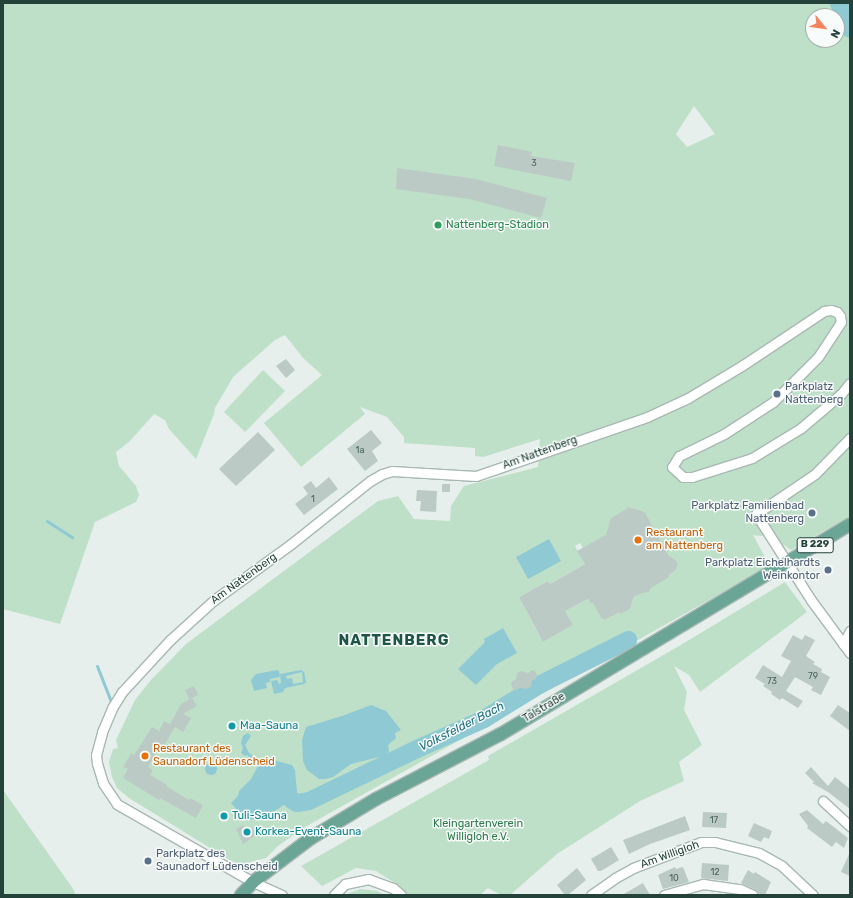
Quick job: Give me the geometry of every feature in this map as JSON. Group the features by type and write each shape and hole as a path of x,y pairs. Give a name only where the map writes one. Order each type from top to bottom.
{"main road":[{"name":"Talstraße","path":"241,895 253,882 311,838 376,799 501,734 850,524"}],"street":[{"name":"Am Nattenberg","path":"253,882 117,804 103,783 97,763 96,755 102,732 112,708 122,692 170,640 214,600 291,544 370,481 382,474 392,471 476,476 647,417 688,398 743,365 824,311 831,310 837,312 840,316 841,322 818,358 773,402 724,434 679,456 672,467 683,477 692,477 752,458 801,428 841,394 850,383"},
{"path":"850,438 815,474 756,514 850,653"},
{"path":"843,644 850,631"},
{"path":"823,801 850,826"},
{"name":"Am Willigloh","path":"591,895 615,878 633,868 701,842 715,842 759,853 782,866 813,895"},
{"path":"334,895 345,884 368,879 393,888 401,895"},
{"path":"253,882 282,895"},
{"path":"664,895 703,884 740,889 753,895"}],"green space":[{"path":"3,3 850,3 850,516 791,550 772,537 753,535 770,566 305,827 278,846 266,858 239,865 129,798 117,788 112,777 109,762 113,749 118,748 116,740 135,700 151,680 186,644 378,501 398,496 414,519 450,521 451,506 464,486 538,467 540,439 483,457 475,456 475,448 404,443 404,437 387,417 360,407 365,414 301,467 264,423 322,375 303,358 285,335 275,340 233,377 215,408 196,459 169,429 165,420 154,414 130,441 116,452 119,466 136,486 139,495 136,502 95,522 60,624 3,609","holes":["694,106 715,134 687,147 676,134","629,507 645,512 669,556 675,559 678,564 676,570 670,574 668,578 650,588 649,592 643,592 634,597 630,609 605,620 602,619 612,592 591,604 588,599 565,611 573,625 543,642 519,597 548,581 550,584 585,564 575,546 580,543 586,553 607,535 611,518"]},
{"path":"263,370 285,391 245,432 224,412"},
{"name":"Kleingartenverein Willigloh e.V.","path":"785,582 807,612 700,692 689,675 674,666 687,692 684,710 702,745 679,762 684,781 640,801 557,854 510,895 501,895 488,888 480,895 409,895 398,885 376,871 356,868 322,886 301,866 489,760 488,756 679,646"},
{"path":"3,790 74,890 75,895 3,895"},
{"path":"360,889 377,891 384,895 345,895"}],"water":[{"path":"549,539 561,561 528,579 516,557"},
{"path":"503,628 517,653 497,664 476,685 458,669 485,642 484,639"},
{"path":"277,670 279,671 280,677 270,679 270,682 266,683 267,688 254,691 251,680 256,674"},
{"path":"301,670 304,672 306,682 304,684 285,688 283,692 274,694 271,681 277,680 279,684 281,683 280,674","holes":["302,672 303,682 293,684 292,678 287,679 286,676"]},
{"path":"371,705 386,711 401,730 395,733 396,738 388,745 389,751 387,755 351,764 333,777 325,779 319,779 307,770 303,761 302,740 306,727"},
{"path":"248,733 251,736 245,745 249,753 245,756 241,753 243,748 241,743 243,736"},
{"path":"273,760 292,765 295,770 297,792 292,800 270,814 246,821 231,803 238,796 239,791 251,779 258,766"},
{"path":"213,763 216,764 216,774 209,775 206,774 205,767 206,764"}],"building":[{"path":"498,145 532,152 531,156 575,163 571,181 494,166"},
{"path":"397,168 476,179 547,198 541,218 469,199 396,189"},
{"path":"286,359 295,370 286,378 276,366"},
{"path":"371,430 382,443 372,451 378,461 365,471 347,449"},
{"path":"258,432 275,450 236,486 219,469"},
{"path":"329,477 338,489 304,515 295,504 308,494 303,487 311,481 316,488"},
{"path":"442,484 450,484 450,492 442,492"},
{"path":"417,490 437,491 436,512 420,511 421,501 416,501"},
{"path":"629,507 645,512 669,556 675,559 678,564 676,570 670,574 668,578 651,588 649,592 642,593 634,597 630,609 605,620 602,619 593,603 591,604 588,599 565,611 573,625 543,642 519,597 548,581 550,584 585,564 577,551 606,535 611,518"},
{"path":"793,635 802,640 805,635 815,640 806,656 815,662 813,664 822,669 821,672 830,677 821,695 811,690 813,687 795,677 786,691 803,701 798,708 782,698 780,700 771,694 772,692 763,686 765,684 755,678 763,665 782,677 791,661 781,656"},
{"path":"532,670 535,671 537,675 536,679 532,681 531,687 526,689 520,688 514,691 511,685 516,679 517,673 521,671 528,673"},
{"path":"194,686 198,695 189,699 185,690"},
{"path":"192,698 197,706 183,714 191,718 183,732 175,727 161,751 158,749 148,767 153,770 150,775 189,800 190,798 203,805 196,818 160,798 159,800 123,778 128,769 123,767 131,753 134,755 152,727 159,731 164,721 170,724 181,704"},
{"path":"838,705 850,713 850,731 830,716"},
{"path":"811,767 828,786 835,777 850,789 850,809 828,792 812,783 814,782 805,773"},
{"path":"807,810 823,824 826,821 848,838 844,848 836,842 832,847 807,828 808,826 799,814"},
{"name":"Tuli-Sauna","path":"222,811 227,811 229,816 227,820 222,820 219,815"},
{"path":"703,812 727,813 726,828 702,827"},
{"path":"685,816 690,830 650,844 629,854 623,840"},
{"path":"754,823 772,831 769,839 764,837 761,842 748,836"},
{"name":"Korkea-Event-Sauna","path":"243,825 247,831 252,827 256,835 243,844 236,829"},
{"path":"611,847 619,860 601,871 598,871 591,859"},
{"path":"850,852 850,876 841,872"},
{"path":"702,863 729,865 728,881 701,878"},
{"path":"675,867 676,869 683,867 689,882 663,889 658,875"},
{"path":"577,868 586,880 568,895 565,895 557,885"},
{"path":"748,870 754,874 755,872 771,882 765,895 761,895 756,890 741,883"},
{"path":"643,883 650,895 622,895"}],"waterway":[{"name":"Volksfelder Bach","path":"839,3 850,29"},
{"path":"47,521 72,537"},
{"name":"Volksfelder Bach","path":"292,800 297,803 309,801 417,749 484,719 539,685 628,640"},
{"path":"97,666 112,704"},
{"path":"248,754 262,764"}],"place":[{"name":"Nattenberg-Stadion","path":"438,225"},
{"name":"Parkplatz Nattenberg","path":"777,394"},
{"name":"Parkplatz Familienbad Nattenberg","path":"812,513"},
{"name":"Restaurant am Nattenberg","path":"638,540"},
{"name":"Parkplatz Eichelhardts Weinkontor","path":"828,570"},
{"name":"Maa-Sauna","path":"232,726"},
{"name":"Restaurant des Saunadorf Lüdenscheid","path":"145,756"},
{"name":"Tuli-Sauna","path":"224,816"},
{"name":"Korkea-Event-Sauna","path":"247,832"},
{"name":"Parkplatz des Saunadorf Lüdenscheid","path":"148,861"}],"district":[{"name":"NATTENBERG","path":"394,641"}]}
